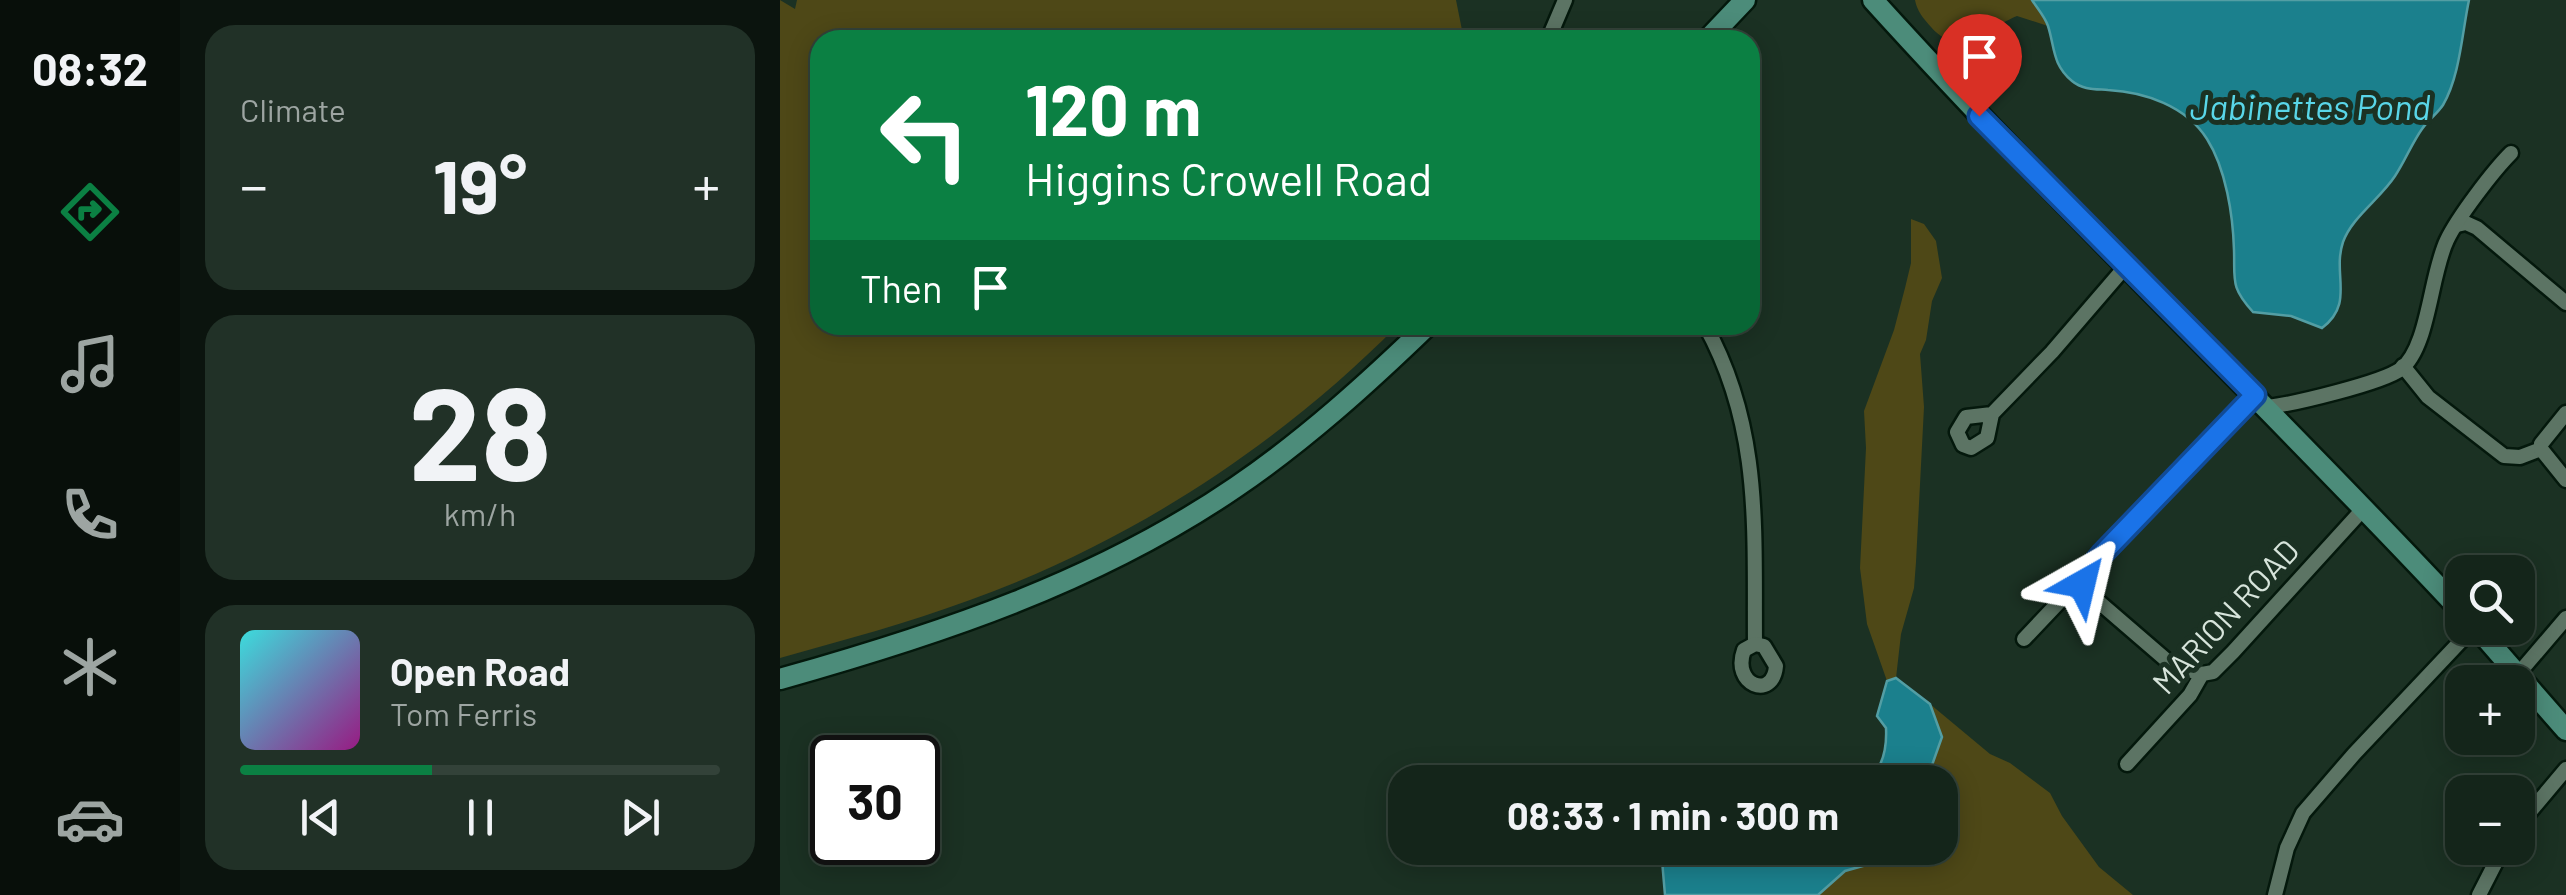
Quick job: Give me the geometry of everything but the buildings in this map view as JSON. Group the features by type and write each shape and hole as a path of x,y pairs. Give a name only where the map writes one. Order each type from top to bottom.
{"main road":[{"path":"1716,30 1745,0"},
{"path":"1873,0 2031,171 2262,401 2445,594"},
{"path":"780,679 976,619 1084,573 1144,542 1238,486 1350,398 1417,335"},
{"path":"2491,645 2510,665"},
{"path":"2535,693 2566,730"}],"street":[{"path":"1552,30 1565,0"},
{"path":"2024,638 2262,401 2293,404 2380,379 2404,366 2420,342 2442,252 2457,225 2511,153"},
{"path":"2457,225 2466,223 2477,228 2566,303"},
{"path":"1992,414 2126,266"},
{"path":"1710,335 1730,376 1750,458 1754,644"},
{"path":"2404,366 2428,396 2504,456 2520,457 2541,450"},
{"path":"2566,413 2541,444 2541,450 2566,480"},
{"name":"MARION ROAD","path":"2126,764 2190,695 2202,674 2213,672 2223,662 2365,507"},
{"path":"2083,577 2086,590 2172,665 2202,674"},
{"path":"2525,665 2566,618"},
{"path":"2275,895 2287,848 2303,813 2459,645"},
{"path":"2535,806 2566,769"},
{"path":"2478,895 2494,865"}],"shaded area":[{"path":"780,0 795,9 797,0 1456,0 1462,30 810,30 810,335 1388,335 1303,411 1252,450 1145,519 1088,550 970,600 780,658"},
{"path":"1915,0 2032,0 2048,26 2017,16 1973,38 1951,40 1931,27"},
{"path":"1911,219 1924,224 1936,241 1942,278 1932,301 1920,354 1924,407 1914,588 1901,634 1896,678 1887,681 1867,624 1860,568 1864,411 1905,288 1911,263"},
{"path":"1930,704 1990,754 2010,763 2050,793 2099,867 2133,895 1818,895 1845,871 1860,865 1958,865 1958,765 1930,765 1939,730"}],"water":[{"name":"Jabinettes Pond","path":"2032,0 2469,0 2449,94 2418,134 2395,176 2347,233 2340,254 2338,309 2322,328 2291,316 2253,312 2235,283 2227,193 2207,139 2188,118 2164,103 2122,91 2085,88 2072,81 2057,62 2047,23"},
{"path":"1896,678 1930,704 1942,737 1932,765 1879,765 1886,728 1877,716 1887,681"},
{"path":"1662,865 1866,865 1845,871 1818,895 1665,895"}],"route":[{"path":"1979,116 2255,395 2102,554 2083,577 2082,584"}]}
